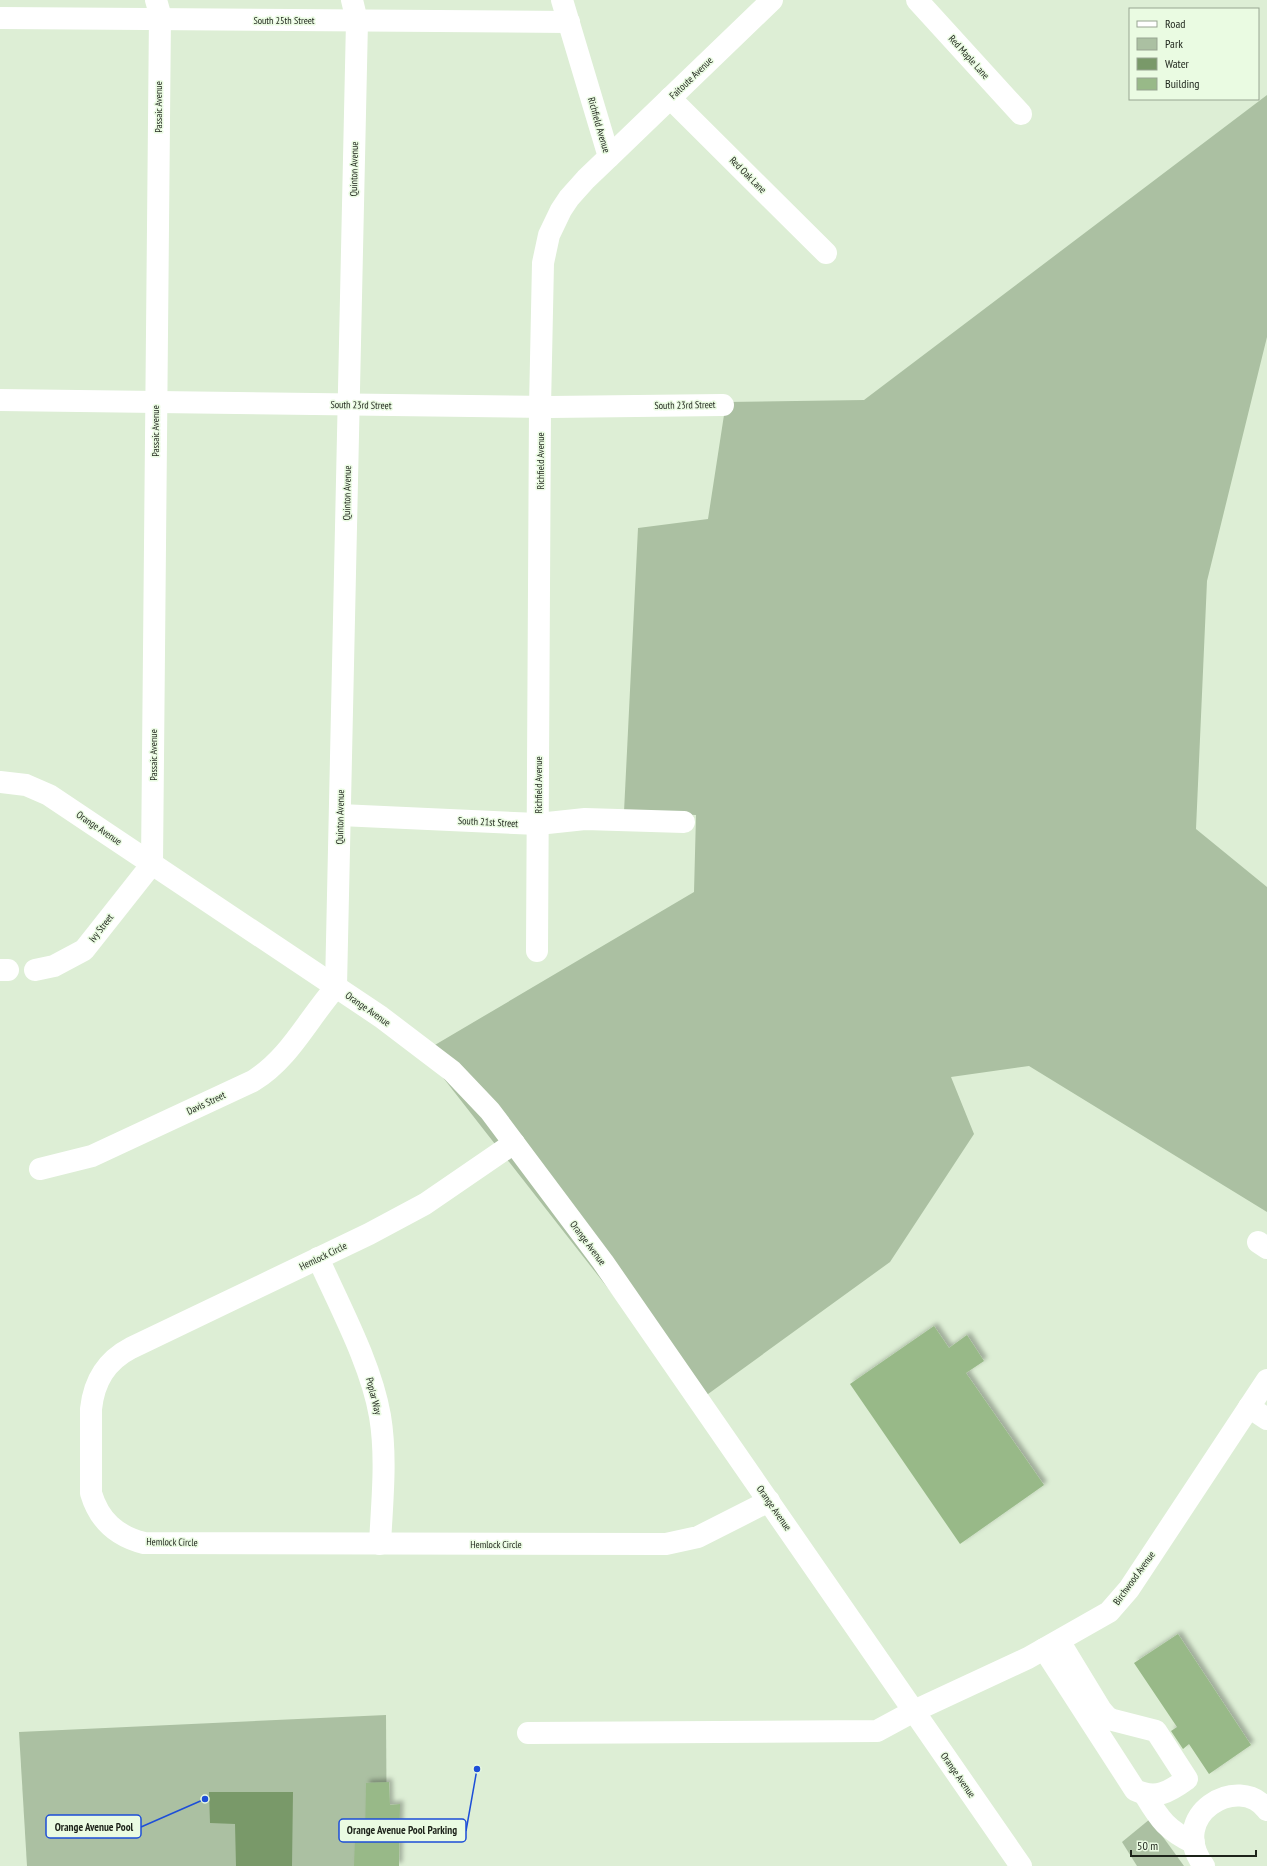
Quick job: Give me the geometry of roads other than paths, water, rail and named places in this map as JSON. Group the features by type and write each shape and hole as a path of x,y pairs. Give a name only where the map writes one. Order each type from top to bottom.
{"street":[{"name":"Quinton Avenue","path":"336,987 357,20 352,0"},
{"name":"Richfield Avenue","path":"537,951 542,277 547,242 554,222 569,198 609,157 562,0"},
{"name":"Red Maple Lane","path":"918,0 1021,114"},
{"name":"Faitoute Avenue","path":"609,157 764,3"},
{"name":"South 25th Street","path":"0,18 157,10 357,20 569,22"},
{"name":"Passaic Avenue","path":"152,864 156,402 157,10"},
{"name":"Red Oak Lane","path":"670,98 826,253"},
{"name":"South 23rd Street","path":"0,400 540,407 723,405"},
{"name":"Orange Avenue","path":"0,782 26,785 49,795 381,1017 452,1071 490,1111 603,1262 1022,1866"},
{"name":"South 21st Street","path":"340,815 538,824 585,819 684,822"},
{"name":"Ivy Street","path":"35,970 54,966 84,950 152,864"},
{"name":"Davis Street","path":"40,1169 92,1156 253,1081 268,1072 282,1058 336,987"},
{"name":"Hemlock Circle","path":"514,1143 425,1204 369,1234 131,1348 113,1360 103,1370 92,1395 91,1493 95,1505 109,1526 120,1534 144,1543 666,1544 698,1537 769,1501"},
{"name":"Poplar Way","path":"318,1258 371,1379 380,1417 382,1445 380,1544"},
{"name":"Birchwood Avenue","path":"528,1733 877,1731 914,1710 1028,1658 1108,1612 1129,1589 1258,1413 1267,1380"},
{"path":"1051,1645 1135,1790 1145,1795 1160,1794 1173,1789 1187,1779"},
{"path":"1051,1645 1107,1717 1156,1731 1187,1779 1211,1804"},
{"path":"1145,1795 1159,1819 1178,1835 1194,1843"},
{"path":"1204,1866 1198,1857 1194,1843 1194,1832 1197,1821 1211,1804 1224,1797 1238,1796 1253,1799 1267,1810"}],"water":[{"path":"209,1792 293,1792 292,1866 236,1866 235,1824 210,1823"}],"place":[{"name":"Orange Avenue Pool Parking","path":"477,1769"},
{"name":"Orange Avenue Pool","path":"205,1799"}]}
